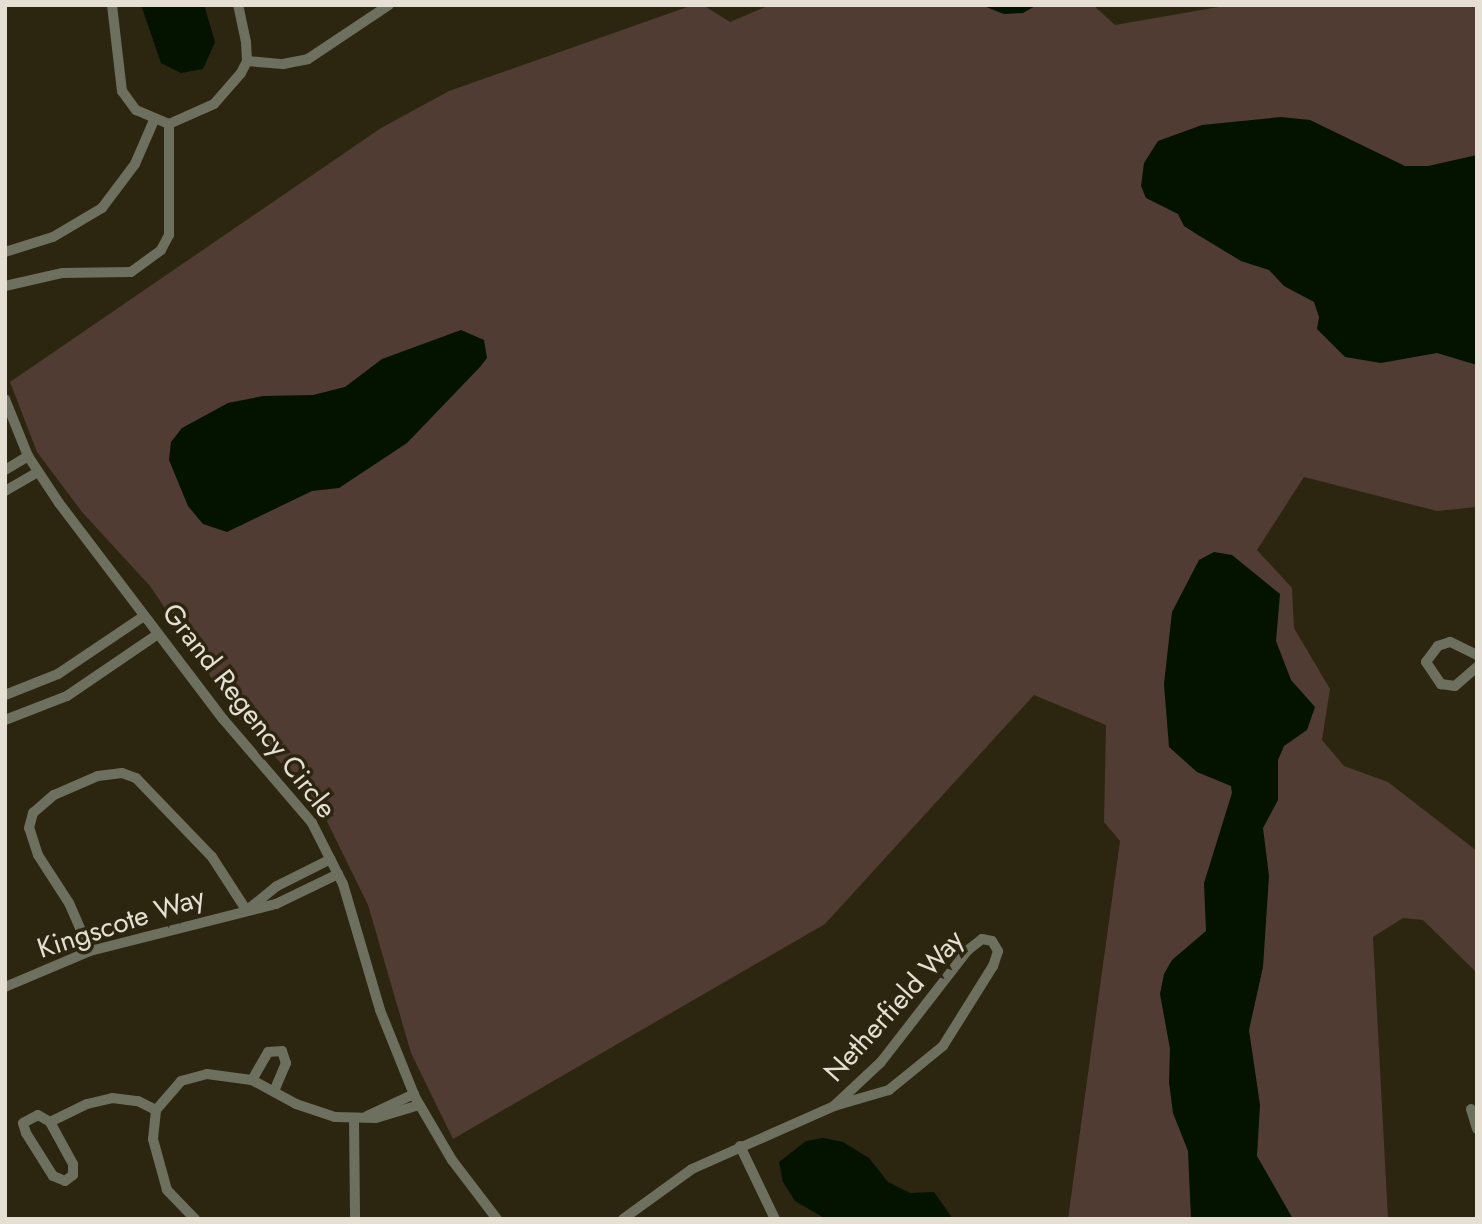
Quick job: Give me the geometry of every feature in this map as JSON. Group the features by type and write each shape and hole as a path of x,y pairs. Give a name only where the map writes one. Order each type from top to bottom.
{"street":[{"path":"112,5 122,91 136,110 154,120 169,124 214,104 234,84 247,61 238,5"},
{"path":"247,61 283,64 308,59 388,5"},
{"path":"5,252 53,237 102,208 135,164 154,120"},
{"path":"5,286 62,274 109,275 147,264 169,235 169,124"},
{"name":"Grand Regency Circle","path":"5,399 37,472 223,719 296,800 338,874 380,1010 419,1105 452,1160 497,1219"},
{"path":"5,470 28,456"},
{"path":"5,491 37,472"},
{"path":"5,695 58,674 144,616"},
{"path":"5,720 67,696 158,634"},
{"path":"1477,655 1450,642 1438,646 1426,663 1441,684 1455,686 1477,667"},
{"path":"90,951 69,902 38,855 29,828 33,813 54,795 97,776 122,773 136,778 212,857 248,907"},
{"name":"Kingscote Way","path":"248,907 277,886 331,859"},
{"name":"Kingscote Way","path":"5,986 90,951 248,907 276,904 338,874"},
{"name":"Netherfield Way","path":"623,1219 673,1179 740,1146 834,1105 889,1090 943,1046 993,966 998,951 992,941 982,939 968,950 887,1055 834,1105"},
{"path":"252,1080 268,1052 282,1051 286,1063 274,1091"},
{"path":"195,1219 167,1190 159,1172 153,1139 156,1110 170,1090 195,1076 252,1080 318,1113 354,1118 389,1115 419,1105"},
{"path":"367,1116 414,1094"},
{"path":"50,1122 87,1104 113,1098 138,1101 156,1110"},
{"path":"1471,1110 1477,1129"},
{"path":"38,1115 50,1122 73,1164 73,1175 65,1181 53,1176 23,1123 28,1116 38,1115"},
{"path":"354,1118 355,1219"},
{"path":"740,1146 775,1219"}],"shaded area":[{"path":"141,5 204,5 215,42 203,69 181,73 161,63"},
{"path":"693,5 703,5 730,22 770,5 1093,5 1115,25 1230,5 1477,5 1477,507 1437,511 1304,477 1257,550 1292,588 1294,628 1330,689 1322,740 1344,766 1388,782 1477,851 1477,973 1423,920 1403,918 1373,937 1388,1219 1068,1219 1120,841 1104,822 1106,725 1034,695 825,924 453,1139 411,1053 368,905 318,803 237,716 150,586 82,512 37,452 10,382 381,128 449,91"},
{"path":"981,5 1037,5 1023,13 1004,14"},
{"path":"1281,117 1310,120 1405,166 1428,166 1477,155 1477,365 1437,353 1381,363 1345,357 1317,329 1319,317 1314,302 1284,286 1269,270 1241,261 1198,235 1184,226 1178,214 1146,198 1141,186 1144,163 1158,141 1202,125"},
{"path":"461,330 484,340 487,358 407,443 339,488 312,491 227,532 203,524 188,506 169,460 171,442 182,428 228,403 263,396 313,395 345,387 382,359"},
{"path":"1214,552 1232,555 1280,594 1276,641 1291,680 1315,707 1307,730 1284,746 1278,760 1278,800 1263,828 1269,876 1263,967 1249,1030 1260,1105 1257,1156 1293,1219 1191,1219 1188,1151 1173,1113 1169,1082 1170,1049 1160,994 1164,974 1172,960 1206,931 1204,883 1232,793 1231,786 1197,772 1169,747 1164,684 1172,612 1199,560"},
{"path":"823,1138 843,1142 869,1158 888,1182 910,1193 934,1192 953,1219 826,1219 795,1201 783,1182 779,1162 806,1141"}]}
